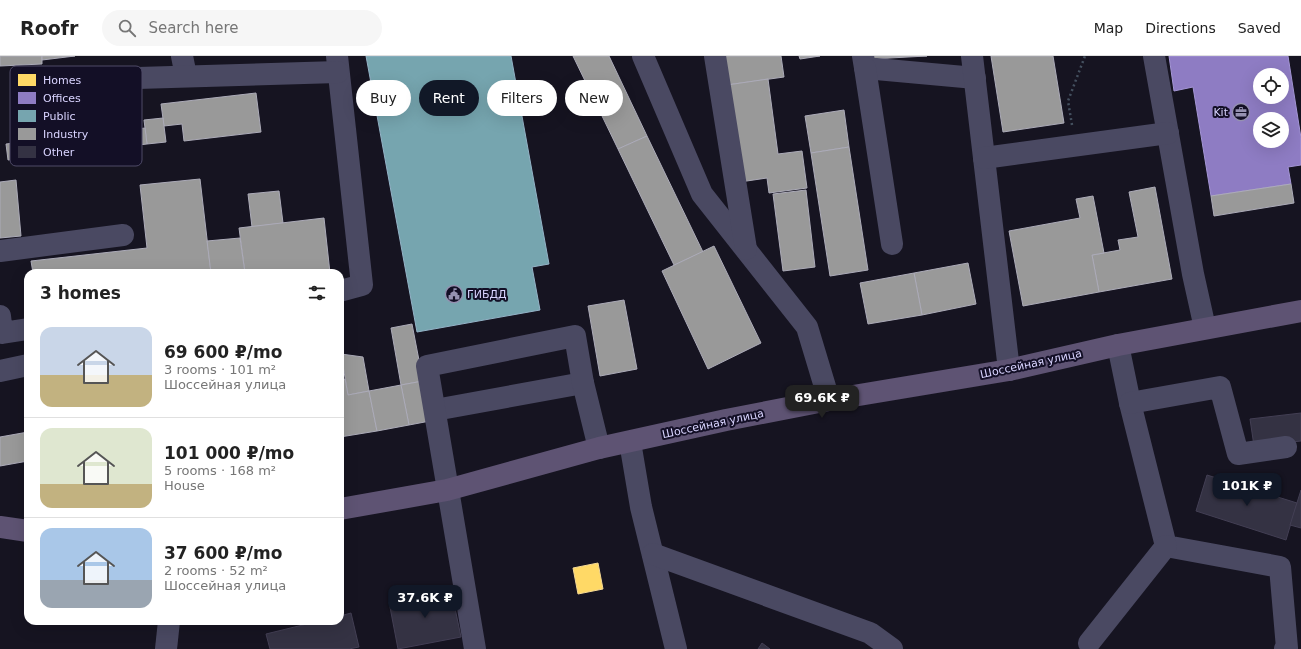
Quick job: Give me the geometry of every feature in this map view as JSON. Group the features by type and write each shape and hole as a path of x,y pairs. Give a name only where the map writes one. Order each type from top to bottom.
{"main road":[{"name":"Шоссейная улица","path":"344,508 447,490 599,448 726,420 829,400 1009,370 1118,345 1301,311"},
{"path":"0,527 24,530"}],"lane":[{"path":"643,56 702,194 807,327 829,400"},
{"path":"715,56 746,250"},
{"path":"972,56 1009,370"},
{"path":"1154,56 1193,274 1205,328"},
{"path":"892,244 864,62 975,78"},
{"path":"142,71 184,66 337,64 362,285 344,290"},
{"path":"984,158 1168,133"},
{"path":"0,251 123,235"},
{"path":"0,316 2,334 24,330"},
{"path":"475,649 427,366 574,336 583,383 599,448"},
{"path":"1118,345 1130,403 1166,546"},
{"path":"0,371 24,365"},
{"path":"435,410 583,383"},
{"path":"1130,403 1220,387 1238,454 1286,448"},
{"path":"630,442 641,507 676,649"},
{"path":"1090,643 1166,546"},
{"path":"1166,546 1280,567 1287,649"},
{"path":"653,554 870,633 892,649"},
{"path":"166,649 168,625"}],"path":[{"path":"1076,146 1068,102 1085,56"}],"building: Homes":[{"path":"598,563 603,589 578,594 573,568"}],"building: Offices":[{"path":"1169,56 1288,56 1301,138 1301,165 1288,167 1291,184 1211,196 1193,87 1174,91"}],"building: Public":[{"path":"366,56 511,56 515,80 487,80 487,116 522,116 549,264 532,267 540,310 417,332 377,116 411,116 411,80 370,80"}],"building: Industry":[{"path":"0,56 42,56 42,64 0,66"},
{"path":"42,56 75,56 42,60"},
{"path":"573,56 609,56 620,80 585,80"},
{"path":"723,56 781,56 784,77 727,85"},
{"path":"799,56 820,56 800,59"},
{"path":"870,56 927,56 871,59"},
{"path":"991,56 1053,56 1064,123 1003,132"},
{"path":"768,79 778,154 802,151 807,188 769,193 767,178 740,182 727,85"},
{"path":"623,85 647,136 618,149 602,116 623,116"},
{"path":"256,93 261,132 184,141 182,124 164,126 161,104"},
{"path":"844,110 849,147 811,153 805,116"},
{"path":"163,118 166,142 147,144 144,120"},
{"path":"142,128 145,128 147,144 142,145"},
{"path":"647,136 703,252 674,265 618,149"},
{"path":"6,144 10,144 10,160 8,160"},
{"path":"849,147 868,270 830,276 811,153"},
{"path":"200,179 211,269 32,269 31,261 147,248 140,185"},
{"path":"16,180 21,236 0,238 0,182"},
{"path":"1291,184 1294,203 1214,216 1211,196"},
{"path":"1155,187 1172,279 1099,292 1092,255 1120,250 1118,240 1138,237 1129,192"},
{"path":"806,190 815,267 783,271 773,194"},
{"path":"279,191 283,223 252,227 248,194"},
{"path":"1093,196 1104,253 1092,255 1099,292 1023,306 1009,231 1080,218 1076,199"},
{"path":"324,218 330,269 244,269 239,228"},
{"path":"240,238 244,269 210,269 207,241"},
{"path":"714,246 761,343 708,369 662,271"},
{"path":"968,263 976,304 922,315 914,273"},
{"path":"914,273 922,315 868,324 860,283"},
{"path":"624,300 637,369 600,376 588,306"},
{"path":"412,324 423,381 401,385 391,328"},
{"path":"344,354 363,357 369,391 348,395 344,372"},
{"path":"344,379 348,395 369,391 377,431 344,436"},
{"path":"423,381 430,421 409,425 401,385"},
{"path":"401,385 409,425 377,431 369,391"},
{"path":"24,433 24,462 0,466 0,437"}],"building: Other":[{"path":"1301,413 1301,441 1254,446 1250,419"},
{"path":"1207,475 1297,503 1286,540 1196,511"},
{"path":"1301,490 1301,528 1290,525"},
{"path":"451,589 461,637 398,649 389,602"},
{"path":"351,613 359,647 349,649 270,649 266,634 303,625 344,625 344,615"},
{"path":"762,643 770,649 758,649"}],"place":[{"name":"Kit","path":"1241,112"},
{"name":"ГИБДД","path":"454,294"}]}
